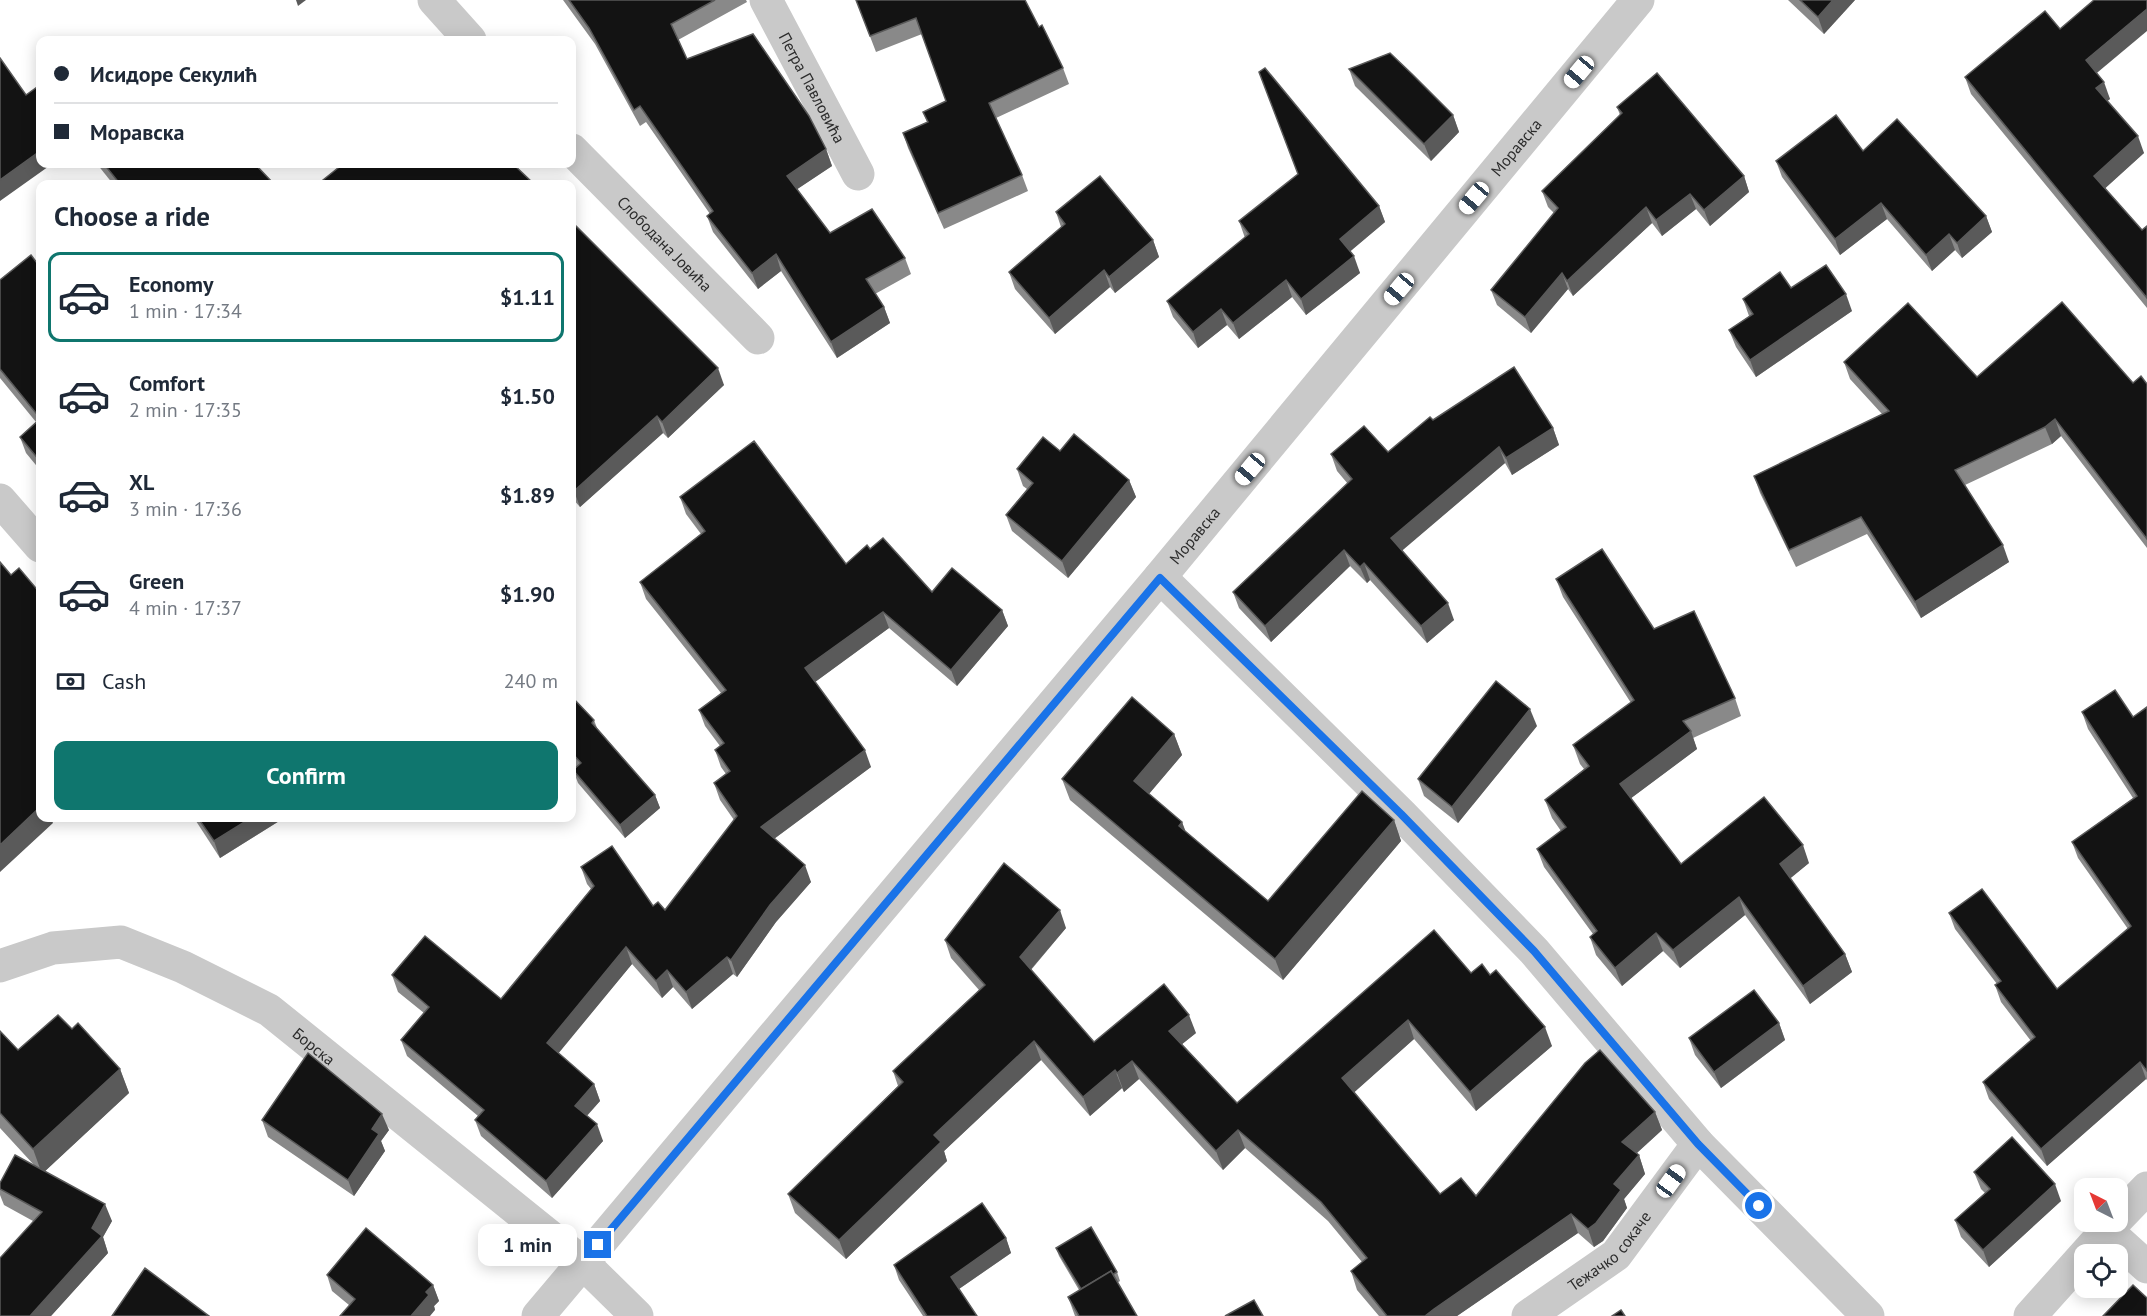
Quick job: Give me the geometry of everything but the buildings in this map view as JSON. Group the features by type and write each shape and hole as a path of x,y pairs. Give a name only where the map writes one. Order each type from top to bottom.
{"street":[{"path":"434,0 466,36"},
{"name":"Петра Павловића","path":"766,0 858,174"},
{"name":"Моравска","path":"538,1316 1160,578 1638,0"},
{"name":"Слободана Јовића","path":"576,154 758,338"},
{"path":"0,500 36,541"},
{"path":"1160,578 1401,814 1534,951 1698,1144 1868,1316"},
{"name":"Борска","path":"0,966 53,948 122,942 183,967 269,1011 583,1263 637,1316"},
{"name":"Тежачко сокаче","path":"1528,1316 1616,1255 1698,1144"},
{"path":"2128,1208 2147,1188"},
{"path":"2030,1316 2105,1232"},
{"path":"2120,1232 2147,1267"}],"route":[{"path":"598,1245 1160,578 1401,814 1534,951 1698,1144 1759,1206"}]}
